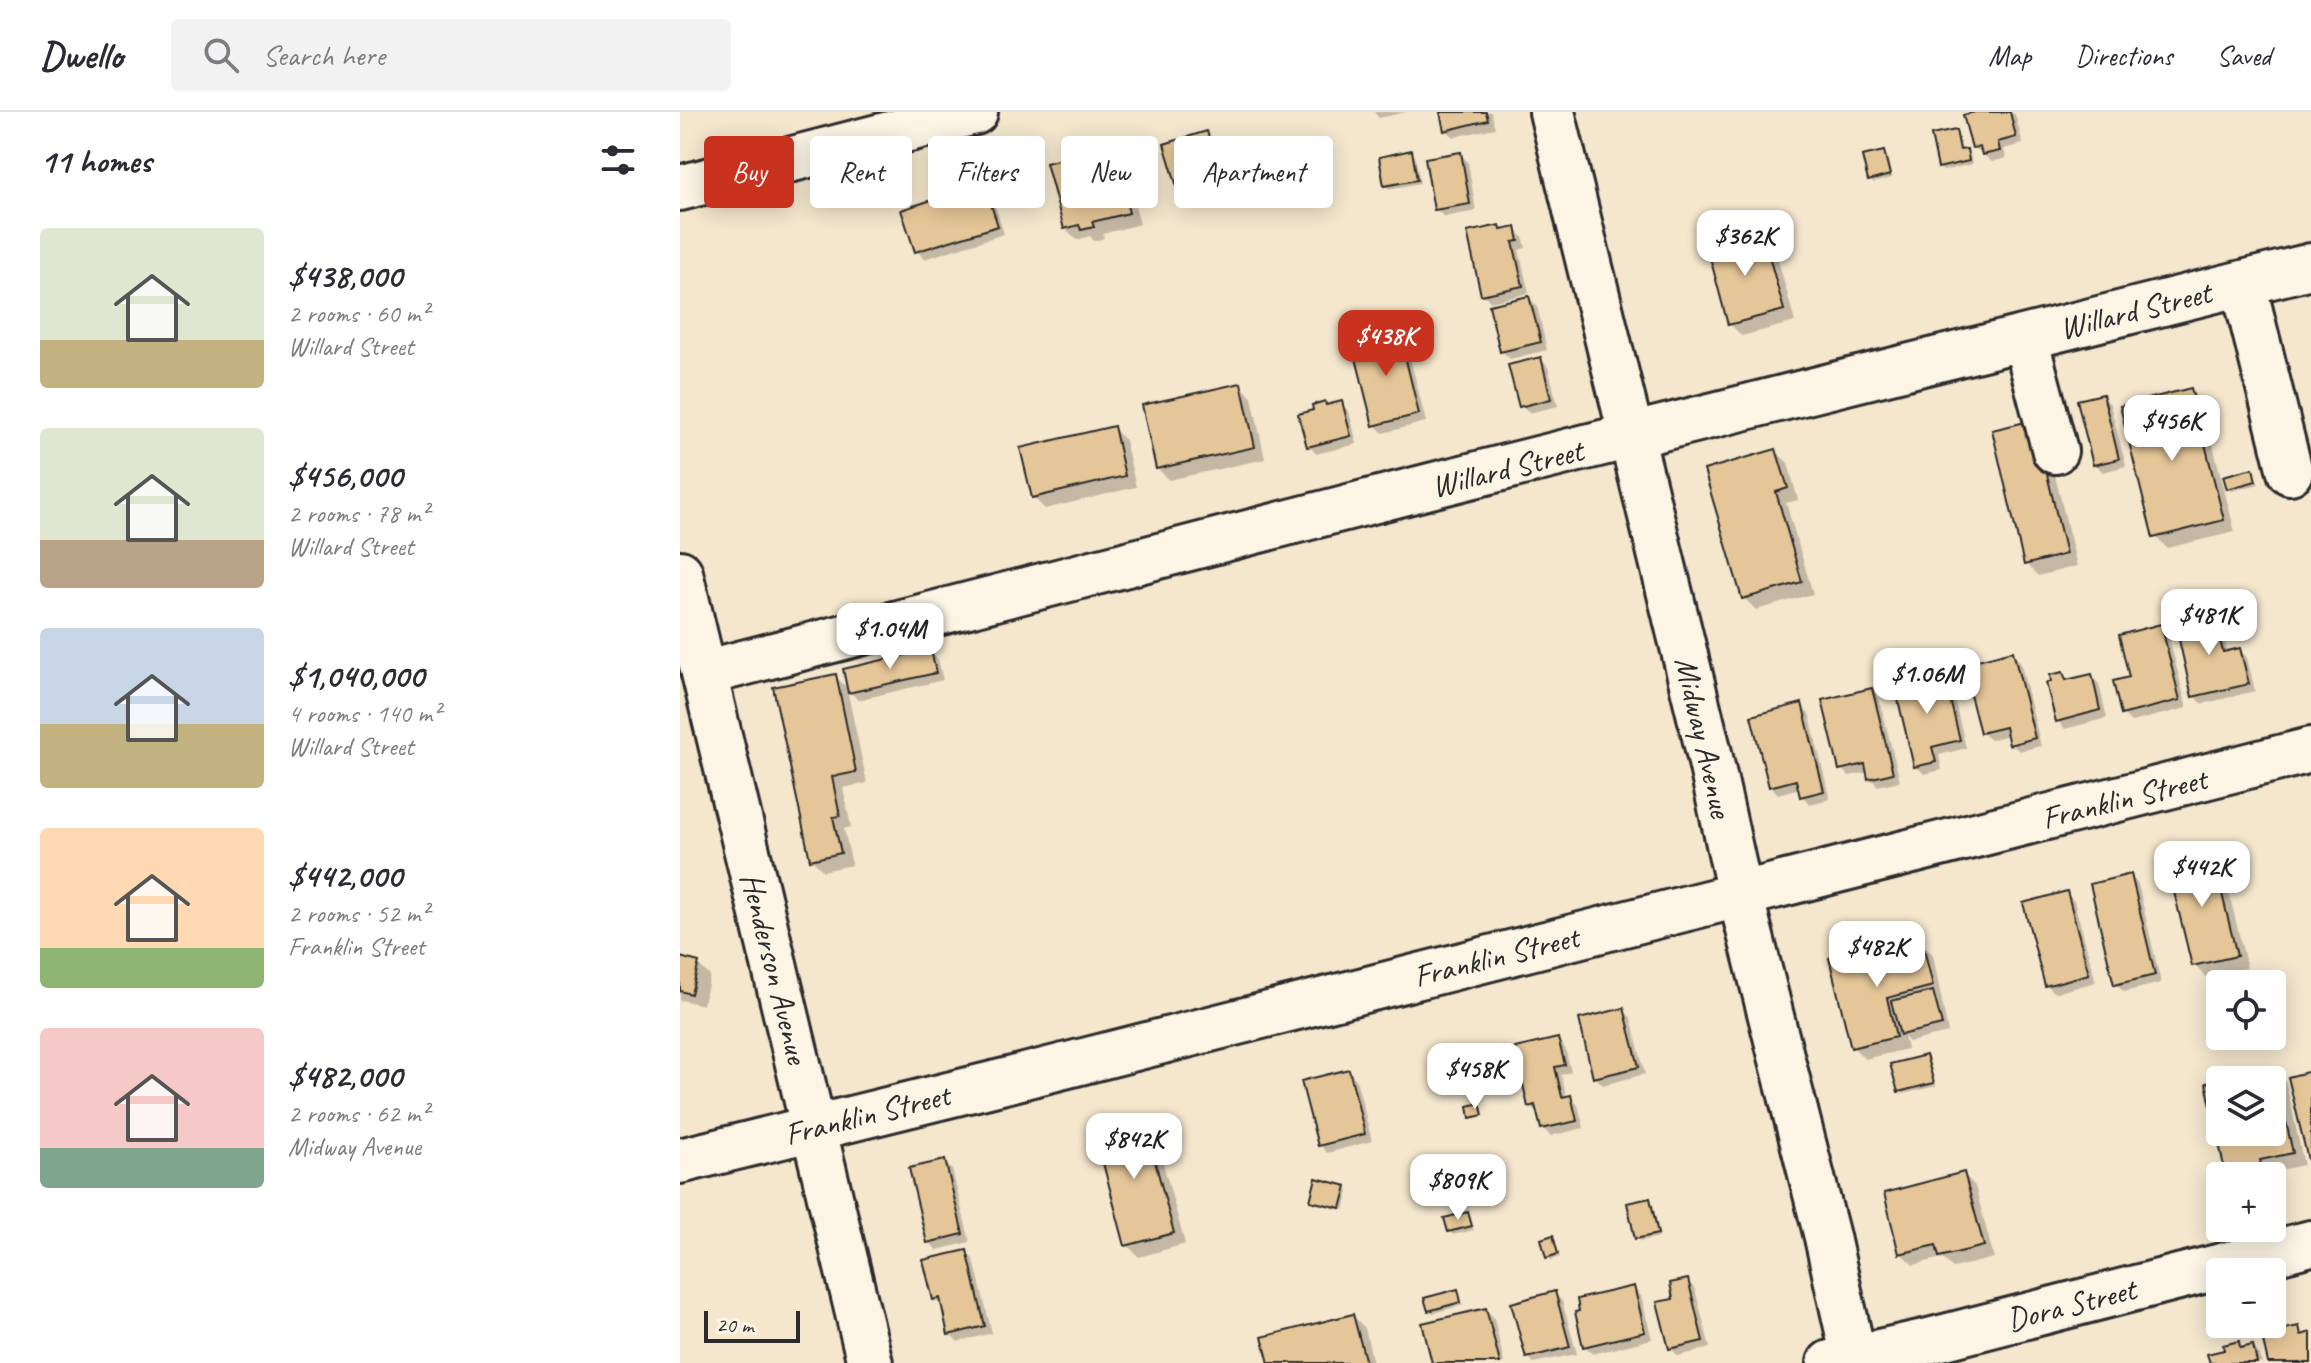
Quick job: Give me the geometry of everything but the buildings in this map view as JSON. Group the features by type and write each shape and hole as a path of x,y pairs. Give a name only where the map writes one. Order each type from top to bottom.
{"street":[{"path":"680,188 975,112"},
{"name":"Midway Avenue","path":"1552,112 1709,753 1740,894 1827,1237 1846,1361"},
{"name":"Willard Street","path":"704,673 858,631 2311,266"},
{"path":"2243,283 2290,472"},
{"path":"2025,338 2055,451"},
{"name":"Henderson Avenue","path":"680,573 870,1363"},
{"name":"Franklin Street","path":"680,1161 2311,750"},
{"name":"Dora Street","path":"1846,1361 2311,1243"}]}
